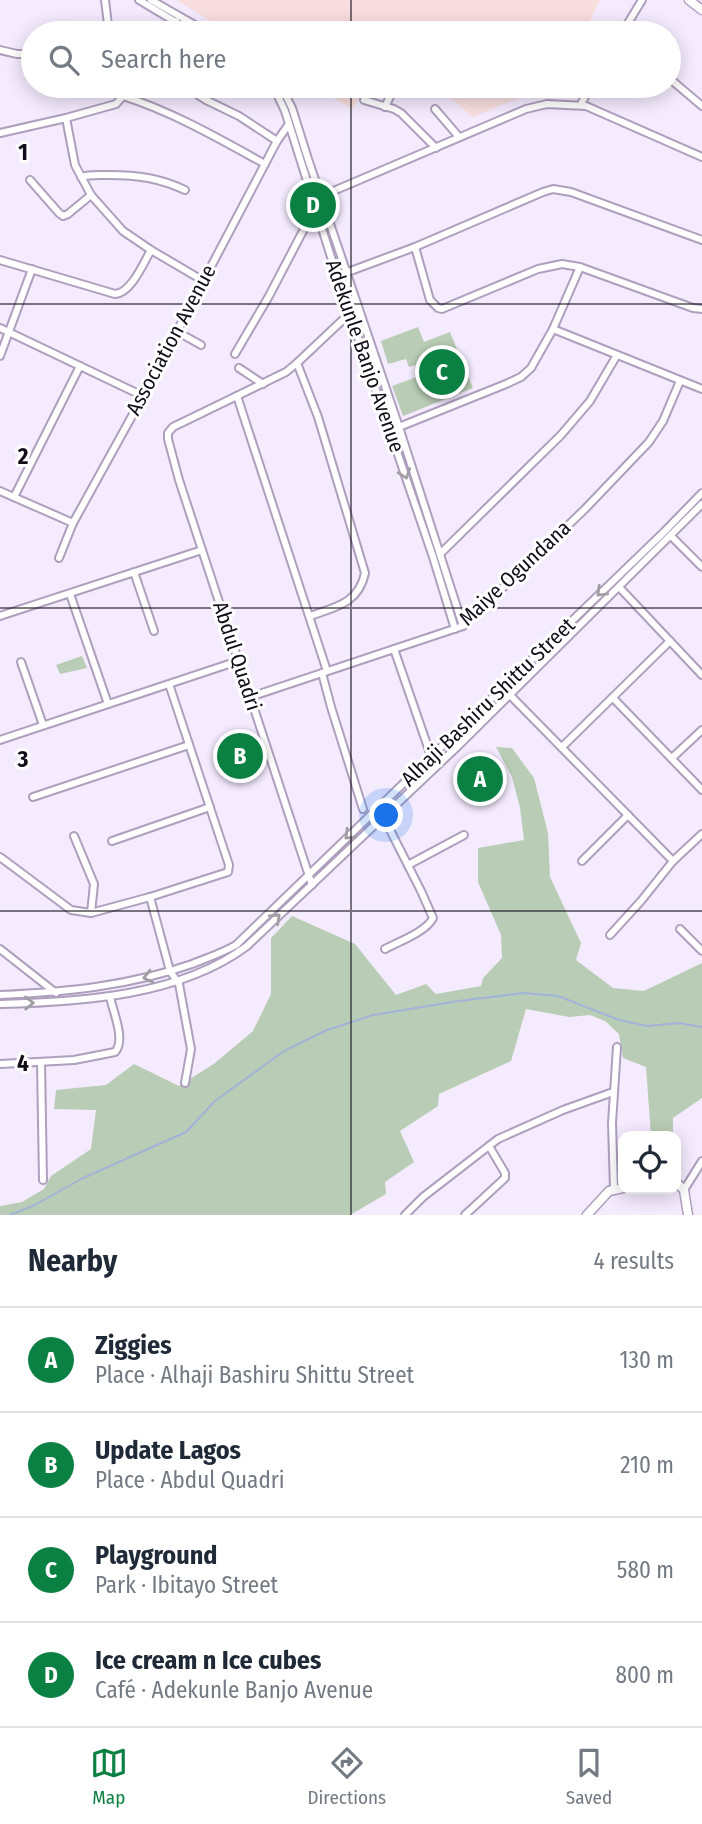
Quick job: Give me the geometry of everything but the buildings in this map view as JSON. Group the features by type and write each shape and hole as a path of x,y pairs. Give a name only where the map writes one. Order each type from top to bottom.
{"street":[{"path":"105,0 108,21"},
{"path":"139,0 176,21"},
{"path":"151,0 188,21"},
{"path":"629,21 642,0"},
{"path":"689,0 702,10"},
{"path":"0,51 21,54"},
{"path":"681,88 702,106"},
{"path":"0,133 116,104 121,98"},
{"path":"129,98 199,127 265,164"},
{"path":"203,98 239,116 276,141"},
{"name":"Adekunle Banjo Avenue","path":"279,98 347,272 463,626"},
{"name":"Adekunle Banjo Avenue","path":"287,98 292,108 337,276 456,629"},
{"path":"385,107 389,98"},
{"path":"580,104 584,98"},
{"path":"364,100 401,113 436,148"},
{"path":"235,355 269,296 317,201 459,137 526,109 547,104 580,104 702,157"},
{"path":"435,109 459,137"},
{"path":"66,118 75,166 91,195 123,231 202,280"},
{"name":"Association Avenue","path":"59,558 73,523 143,396 276,141 289,124"},
{"path":"81,177 152,177 185,190"},
{"path":"30,180 63,216 91,195"},
{"path":"337,276 415,247 553,189 571,192 702,240"},
{"path":"415,247 430,300 433,305 442,309 538,269 562,264 580,267 702,309"},
{"path":"0,260 121,294 128,289 151,250"},
{"path":"399,427 521,377 531,368 553,329 580,267"},
{"path":"0,356 32,269"},
{"path":"350,313 286,372 237,396 310,616 325,672 331,708 363,809"},
{"path":"0,328 143,396"},
{"path":"553,329 702,389"},
{"path":"176,331 201,345"},
{"path":"440,554 561,435 590,401 617,355"},
{"path":"298,363 318,417 365,573 363,585 347,602 310,616"},
{"path":"14,497 80,366"},
{"path":"239,368 262,383"},
{"name":"Maiye Ogundana","path":"250,697 463,626 585,509 649,442 663,421 680,381"},
{"name":"Abdul Quadri","path":"237,396 173,427 168,433 168,439 179,480 312,885"},
{"path":"0,491 73,523"},
{"name":"Alhaji Bashiru Shittu Street","path":"0,995 56,993 106,986 170,971 225,951 236,944 702,493"},
{"name":"Alhaji Bashiru Shittu Street","path":"0,1004 110,997 177,981 232,957 384,818 702,504"},
{"path":"671,536 702,567"},
{"path":"0,616 202,550"},
{"path":"134,572 153,631"},
{"path":"619,587 702,675"},
{"path":"70,594 108,704"},
{"path":"562,747 670,641"},
{"path":"394,649 431,756"},
{"path":"0,740 238,661"},
{"path":"21,662 43,725"},
{"path":"0,857 71,910 91,913 228,872 229,865 169,684"},
{"path":"501,687 673,861"},
{"path":"612,698 702,790"},
{"path":"672,758 702,730"},
{"path":"33,797 189,745"},
{"path":"111,841 210,807"},
{"path":"582,861 628,815"},
{"path":"384,818 433,919 423,929 385,949"},
{"path":"610,935 673,861 702,834"},
{"path":"408,865 464,835"},
{"path":"75,836 93,884 91,913"},
{"path":"150,897 170,971 178,984 191,1049 186,1083"},
{"path":"680,929 702,951"},
{"path":"0,949 56,993 59,1002"},
{"path":"0,1065 74,1060 109,1054 118,1049 120,1038 110,997"},
{"path":"617,1047 612,1123 618,1180"},
{"path":"41,1062 43,1180"},
{"path":"405,1215 423,1197 507,1134 613,1092"},
{"path":"466,1215 505,1178 505,1173 489,1146"},
{"path":"684,1190 702,1161"},
{"path":"681,1187 684,1190 688,1215"},
{"path":"587,1215 605,1195 618,1189"}],"shaded area":[{"path":"176,0 600,0 590,21 210,21"},
{"path":"334,98 359,98 352,109"},
{"path":"452,98 520,98 472,117"}],"green space":[{"path":"418,327 424,342 450,332 473,388 403,416 392,386 419,376 415,365 409,367 406,359 388,364 381,341"},
{"path":"82,656 87,668 60,674 56,665"},
{"path":"496,747 512,748 534,778 548,833 550,877 581,943 576,960 613,988 644,991 702,963 702,1098 673,1118 673,1131 651,1131 646,1067 623,1058 619,1034 605,1021 590,1015 569,1017 526,1009 511,1061 439,1094 438,1106 400,1131 414,1162 385,1182 386,1194 350,1215 0,1215 0,1206 22,1202 44,1189 51,1176 91,1149 96,1110 54,1109 56,1090 106,1085 134,1064 179,1086 215,1063 253,1031 271,994 271,938 292,916 355,944 396,995 426,984 436,994 481,986 483,978 502,958 501,935 478,882 478,848 524,840 512,777"}],"waterway":[{"path":"10,1215 35,1205 81,1179 186,1132 215,1101 284,1051 327,1030 373,1015 523,993 558,996 619,1020 647,1026 679,1023 702,1027"}],"place":[{"name":"Ice cream n Ice cubes","path":"313,205"},
{"name":"Playground","path":"442,372"},
{"name":"Update Lagos","path":"240,756"},
{"name":"Ziggies","path":"480,779"}]}
